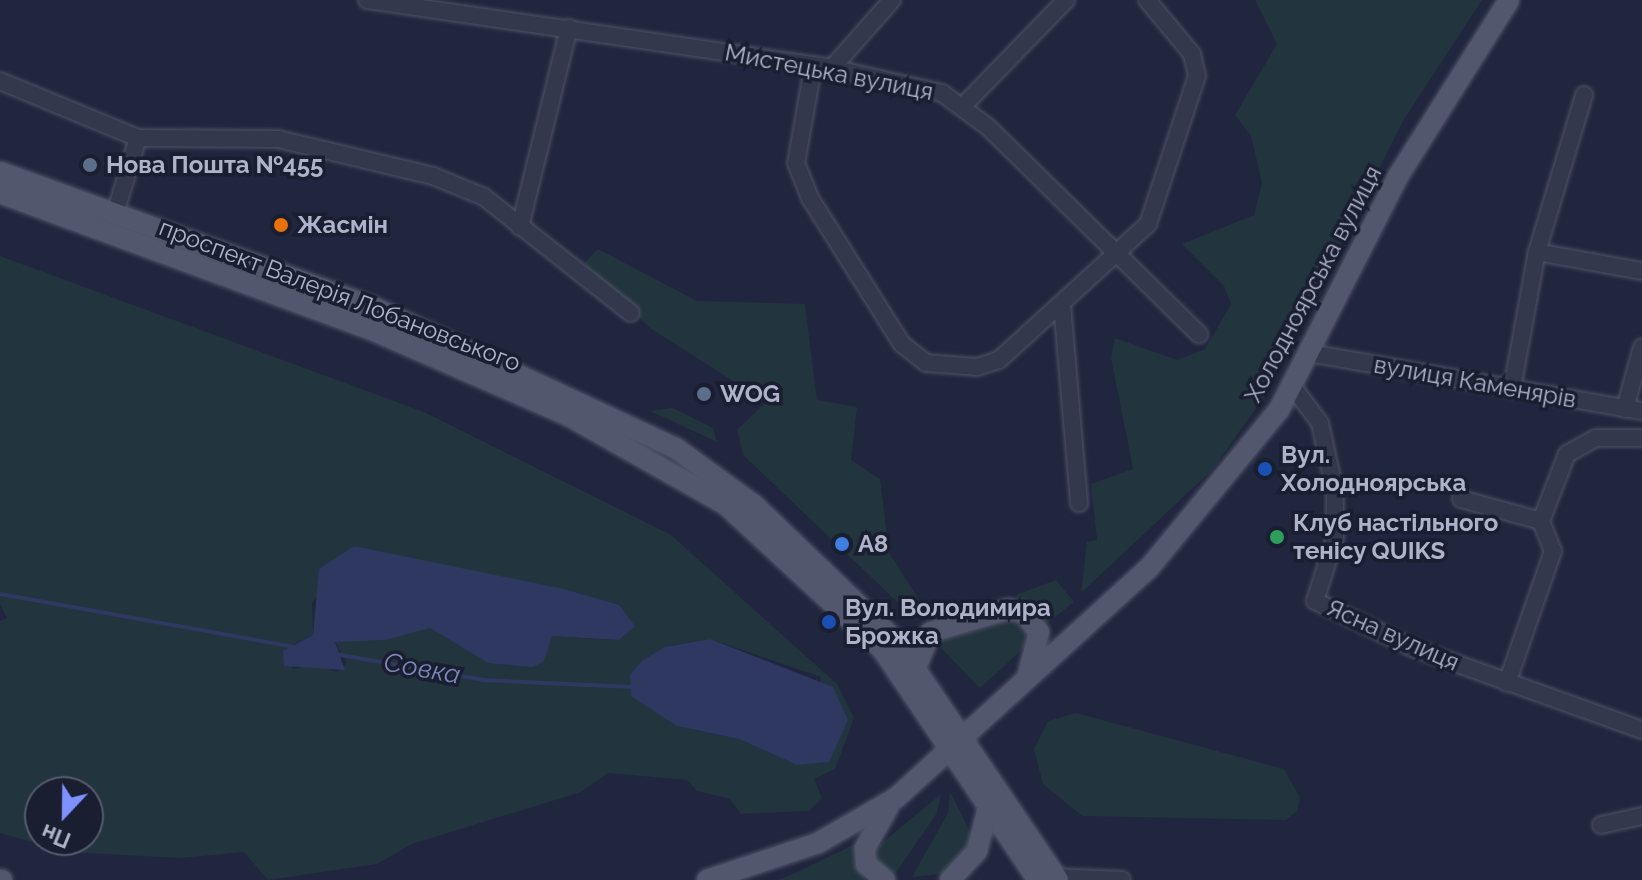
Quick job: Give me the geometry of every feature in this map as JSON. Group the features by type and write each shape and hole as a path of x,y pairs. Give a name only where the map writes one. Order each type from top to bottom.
{"main road":[{"name":"Холодноярська вулиця","path":"896,798 1022,688 1149,568 1235,472 1293,387 1397,178 1509,0"},
{"name":"проспект Валерія Лобановського","path":"0,172 375,308 677,449 777,525 916,667 989,804 1051,879"},
{"name":"проспект Валерія Лобановського","path":"0,193 377,332 646,454 736,514 882,649 959,745 1051,879"},
{"path":"916,667 931,632 1009,609 1024,613 1039,632 1022,688"},
{"path":"707,880 818,843 896,798"},
{"path":"885,880 866,864 865,848 896,798"},
{"path":"950,880 977,851 989,804"}],"street":[{"name":"Мистецька вулиця","path":"367,0 832,68 919,85 963,106 1199,334"},
{"path":"832,68 892,0"},
{"path":"963,106 1066,0"},
{"path":"813,67 797,128 801,180 902,344 926,363 977,367 999,360 1148,224 1197,76 1192,54 1147,0"},
{"path":"520,227 569,28"},
{"path":"0,81 138,138 278,139 351,152 484,197 631,313"},
{"path":"1512,389 1537,252 1584,95"},
{"path":"115,214 138,138"},
{"path":"1537,252 1642,271"},
{"path":"1062,304 1079,503"},
{"path":"1634,410 1642,347"},
{"name":"вулиця Каменярів","path":"1309,353 1634,410"},
{"name":"Ясна вулиця","path":"1293,387 1320,423 1335,492 1335,538 1315,601 1507,683 1642,730"},
{"path":"1507,683 1553,551 1541,521 1577,443 1642,438"},
{"path":"1461,499 1541,521"},
{"path":"1601,825 1642,816"},
{"path":"1051,879 1122,880"}],"shaded area":[{"path":"1255,0 1482,0 1403,121 1264,397 1212,470 1081,593 1087,542 1097,540 1091,484 1133,469 1111,358 1115,338 1177,360 1205,349 1231,304 1224,286 1182,244 1254,215 1262,183 1251,136 1235,115 1277,44"},
{"path":"598,249 697,301 805,304 817,400 857,407 851,460 880,479 889,552 927,613 909,613 743,455 737,430 766,402 650,328 584,263"},
{"path":"0,256 424,412 671,535 837,684 854,718 835,769 814,779 822,798 809,811 741,814 730,799 697,791 687,780 608,773 581,792 412,844 377,864 268,880 244,852 181,858 104,854 104,776 24,776 24,840 0,833 0,621 7,618 0,604","holes":["354,546 619,605 619,640 552,636 543,648 488,663 430,628 335,642 347,663 337,672 315,664 293,669 290,646 313,635 312,603","710,639 821,677 797,765 739,739 677,726 665,647"]},
{"path":"673,408 713,428 717,442 650,411"},
{"path":"1056,580 1074,602 1046,624 1016,595"},
{"path":"1011,616 1027,623 1025,647 980,688 938,645 942,637"},
{"path":"1076,713 1284,769 1300,798 1297,811 1286,820 1082,816 1043,784 1034,749 1048,721"},
{"path":"950,791 974,840 950,873 912,877 948,813"},
{"path":"941,794 937,813 893,877 873,857 877,847"},
{"path":"855,844 865,880 777,880 791,875"}],"water":[{"path":"354,546 564,589 619,605 635,626 619,640 552,636 544,661 533,667 488,663 430,628 385,640 335,642 345,670 284,666 283,651 313,635 319,569"},
{"path":"710,639 833,687 848,720 829,762 797,765 739,739 677,726 631,696 630,675 642,661 665,647"}],"waterway":[{"name":"Совка","path":"0,594 295,647"},
{"name":"Совка","path":"335,654 484,680 632,687"}],"place":[{"name":"Нова Пошта №455","path":"90,165"},
{"name":"Жасмін","path":"281,225"},
{"name":"WOG","path":"704,394"},
{"name":"Вул. Холодноярська","path":"1265,469"},
{"name":"Клуб настільного тенісу QUIKS","path":"1277,537"},
{"name":"А8","path":"842,544"},
{"name":"Вул. Володимира Брожка","path":"829,622"}]}
